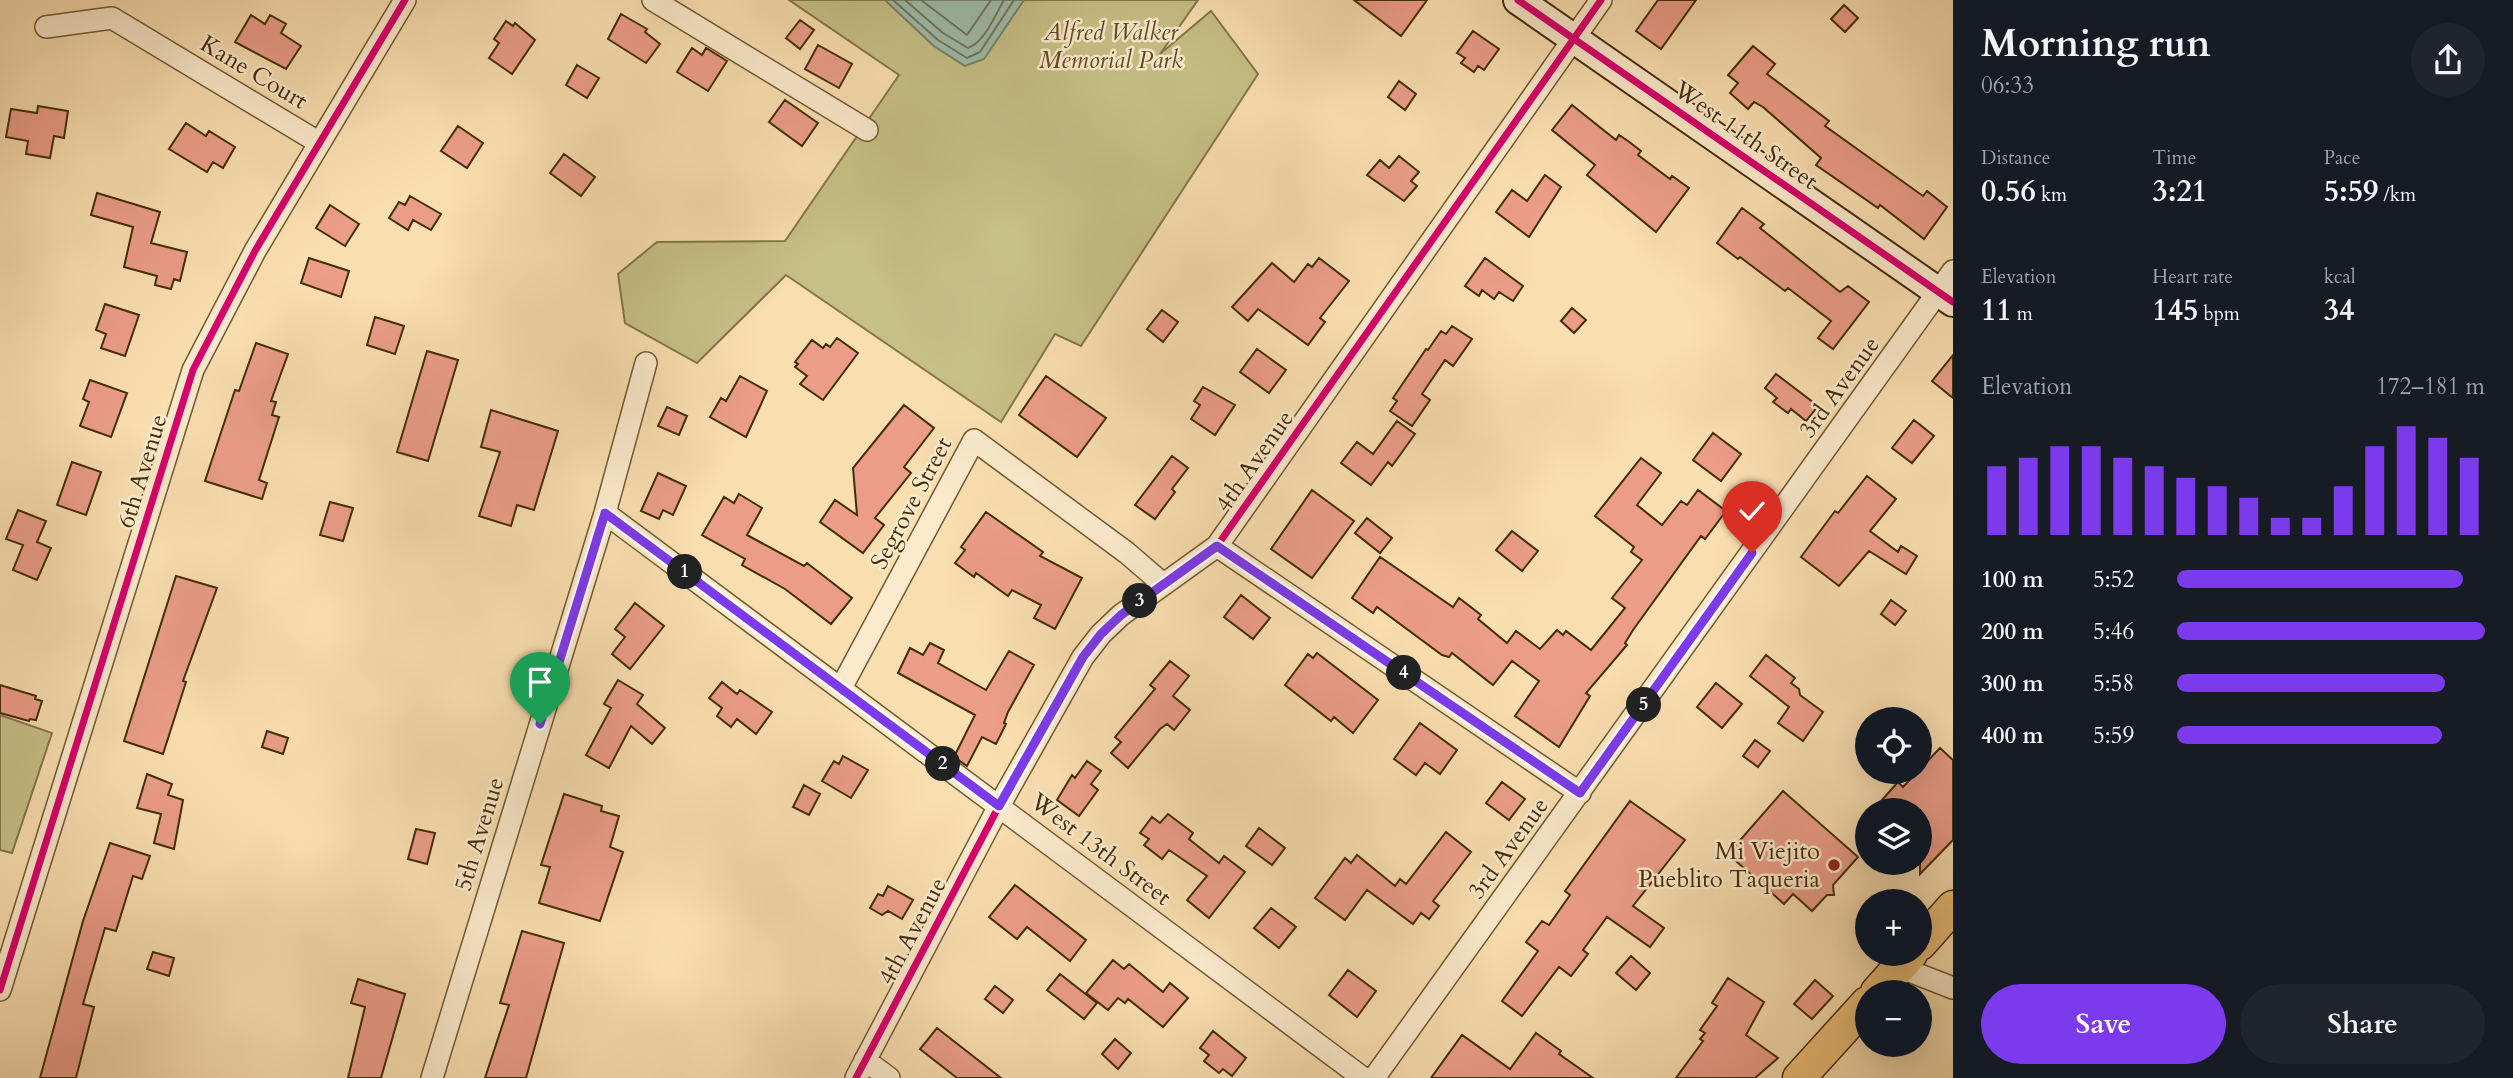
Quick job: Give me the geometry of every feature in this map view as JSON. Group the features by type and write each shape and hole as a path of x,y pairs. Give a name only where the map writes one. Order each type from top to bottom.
{"main road":[{"path":"1932,931 1953,907"},
{"path":"1888,980 1900,966"},
{"path":"1799,1078 1855,1016"}],"street":[{"name":"6th Avenue","path":"0,990 193,370 255,251 405,0"},
{"path":"653,0 867,130"},
{"name":"West 11th Street","path":"1518,0 1948,288"},
{"name":"4th Avenue","path":"860,1069 999,806 1083,657 1101,634 1163,584 1217,546 1601,0"},
{"name":"Kane Court","path":"46,27 112,18 318,142"},
{"name":"3rd Avenue","path":"1374,1078 1948,288"},
{"name":"5th Avenue","path":"432,1078 605,513 646,363"},
{"name":"Segrove Street","path":"841,688 974,440 1127,553 1163,584"},
{"name":"West 13th Street","path":"605,513 1363,1078"},
{"path":"1217,546 1580,793"},
{"path":"1915,966 1953,988"},
{"path":"860,1069 889,1078"}],"green space":[{"name":"Alfred Walker Memorial Park","path":"789,0 885,0 934,46 965,66 1024,0 1198,0 1160,54 1211,11 1258,74 1081,346 1055,334 1001,422 786,275 697,363 625,323 618,274 657,242 785,241 899,75"},
{"path":"0,715 52,733 12,853 0,850"}],"water":[{"path":"885,0 1024,0 984,59 965,66 934,46"}],"building":[{"path":"1354,0 1427,0 1401,36"},
{"path":"1658,0 1696,0 1661,49 1636,31"},
{"path":"1844,5 1858,18 1845,32 1831,19"},
{"path":"621,14 647,29 645,32 660,44 646,63 608,39"},
{"path":"251,15 265,24 270,15 286,24 281,33 301,46 286,69 235,42"},
{"path":"800,20 814,30 800,49 786,38"},
{"path":"506,21 513,26 515,23 535,40 512,74 489,58 499,43 494,39"},
{"path":"1473,31 1499,49 1484,70 1478,66 1474,72 1461,63 1465,58 1457,53"},
{"path":"818,45 852,64 839,88 805,69"},
{"path":"1753,46 1775,64 1767,74 1829,121 1825,126 1923,196 1927,191 1947,207 1924,239 1880,205 1878,208 1816,165 1821,158 1763,107 1754,102 1748,109 1730,93 1738,83 1728,75"},
{"path":"692,48 702,55 706,48 727,61 708,91 677,72"},
{"path":"577,65 599,78 587,98 566,85"},
{"path":"1399,81 1416,94 1405,110 1388,97"},
{"path":"785,100 818,123 802,146 769,122"},
{"path":"1572,105 1616,140 1619,135 1628,141 1641,151 1638,155 1670,179 1672,176 1689,188 1656,232 1587,175 1595,165 1552,130"},
{"path":"38,106 68,111 64,138 54,136 50,158 26,154 28,141 6,137 11,109 37,113"},
{"path":"186,123 206,136 209,131 235,147 223,168 213,162 207,172 169,149"},
{"path":"458,126 483,143 467,168 441,151"},
{"path":"564,154 595,177 581,196 550,173"},
{"path":"1399,156 1419,172 1411,181 1417,186 1404,201 1367,175 1380,160 1389,168"},
{"path":"1545,175 1561,187 1529,237 1496,212 1512,190 1527,201"},
{"path":"97,193 160,212 151,243 187,252 180,281 174,279 171,289 155,285 157,276 124,267 133,227 91,215"},
{"path":"410,196 441,214 431,230 413,220 408,230 389,218 399,202 405,205"},
{"path":"330,205 359,224 345,246 316,228"},
{"path":"1742,208 1764,224 1760,228 1840,292 1848,286 1869,302 1833,349 1818,338 1831,321 1788,288 1785,291 1717,243"},
{"path":"309,258 349,271 341,297 301,283"},
{"path":"1319,258 1349,281 1320,318 1325,322 1308,345 1258,309 1248,321 1232,307 1272,263 1294,282 1308,264 1312,267"},
{"path":"1485,258 1523,286 1513,301 1499,292 1494,299 1482,290 1479,296 1465,286"},
{"path":"105,304 139,315 125,356 101,348 106,334 96,330"},
{"path":"1572,308 1586,320 1574,333 1561,321"},
{"path":"1162,310 1178,322 1163,342 1147,329"},
{"path":"375,317 404,326 395,354 367,345"},
{"path":"1452,326 1472,339 1453,366 1445,360 1422,394 1430,400 1412,426 1390,411 1397,401 1393,398 1426,349 1428,350 1441,331 1446,334"},
{"path":"837,338 858,353 823,400 800,384 807,376 795,367 798,364 795,362 812,340 823,348 826,344 830,347"},
{"path":"256,343 288,354 271,401 276,402 272,415 279,417 259,480 267,483 262,499 205,481 235,390 239,391"},
{"path":"1257,349 1286,370 1269,393 1240,372"},
{"path":"427,351 458,360 428,461 397,452"},
{"path":"1953,355 1953,398 1932,381"},
{"path":"1776,374 1818,406 1806,421 1791,409 1788,413 1773,402 1777,398 1765,388"},
{"path":"740,376 767,391 746,437 710,417 721,398 726,401"},
{"path":"1046,376 1106,418 1077,457 1019,415"},
{"path":"90,380 127,393 111,437 80,426 89,402 83,399"},
{"path":"1203,387 1235,405 1215,435 1191,419 1200,405 1194,401"},
{"path":"904,405 934,428 904,467 911,473 875,518 884,525 863,553 820,522 835,500 857,515 853,468"},
{"path":"667,407 687,416 679,435 658,426"},
{"path":"491,410 558,431 534,510 517,505 511,526 479,516 500,452 481,447"},
{"path":"1914,420 1934,436 1912,463 1892,448"},
{"path":"1397,421 1415,434 1392,466 1388,462 1371,485 1341,463 1357,442 1373,454"},
{"path":"1713,433 1741,454 1721,481 1693,460"},
{"path":"1172,456 1188,468 1172,489 1175,492 1155,519 1135,505"},
{"path":"1641,458 1661,473 1637,505 1662,525 1681,501 1687,505 1698,490 1726,511 1705,539 1701,536 1633,630 1625,643 1627,645 1586,693 1590,696 1559,747 1515,716 1539,681 1512,661 1493,685 1452,653 1449,657 1442,655 1377,607 1373,613 1352,598 1380,557 1453,607 1459,598 1481,615 1478,619 1507,643 1516,631 1540,649 1557,630 1563,635 1566,631 1591,650 1625,608 1612,598 1642,560 1631,552 1634,547 1595,516"},
{"path":"72,462 101,472 86,515 57,505"},
{"path":"658,473 686,486 673,515 663,510 659,519 641,511"},
{"path":"1867,476 1896,499 1870,531 1898,552 1901,546 1917,556 1906,574 1869,551 1839,586 1801,557 1835,511 1838,513"},
{"path":"1312,490 1354,521 1312,578 1271,549"},
{"path":"739,494 762,508 747,535 804,566 807,563 852,598 831,624 785,589 742,565 745,559 702,535 724,497 734,503"},
{"path":"330,502 353,508 343,541 320,535"},
{"path":"18,510 46,521 37,542 51,548 37,580 13,570 23,545 6,539"},
{"path":"986,512 1043,552 1040,556 1082,578 1055,629 1034,618 1041,605 1012,590 1008,596 976,573 974,577 955,563 965,550 961,547"},
{"path":"1367,518 1392,538 1380,553 1355,533"},
{"path":"1512,531 1538,551 1522,571 1496,550"},
{"path":"176,576 217,588 183,681 186,682 163,754 124,741"},
{"path":"1241,595 1270,618 1253,639 1224,617"},
{"path":"1891,600 1906,611 1895,625 1881,614"},
{"path":"635,603 664,626 630,669 612,654 625,637 615,629"},
{"path":"930,643 944,650 938,663 986,690 1009,651 1034,665 1008,712 1004,723 1006,724 996,744 982,737 967,766 954,757 975,715 898,673 910,648 923,655"},
{"path":"1317,653 1378,700 1353,733 1334,717 1331,721 1285,685 1308,654 1313,658"},
{"path":"1766,655 1795,678 1791,683 1799,689 1800,695 1823,712 1803,741 1778,723 1789,707 1750,676"},
{"path":"1170,661 1189,676 1173,696 1190,710 1174,730 1167,724 1160,729 1128,768 1111,753 1121,742 1115,737 1155,689 1150,685"},
{"path":"618,680 643,695 637,704 665,728 652,744 631,726 609,768 586,755 611,708 604,704"},
{"path":"722,682 737,694 740,690 772,712 756,734 737,719 731,727 717,716 722,708 709,698"},
{"path":"1716,683 1742,704 1722,728 1697,707"},
{"path":"0,685 36,696 35,699 42,701 36,720 29,721 0,713"},
{"path":"1420,723 1457,750 1440,774 1425,763 1416,775 1394,759"},
{"path":"267,731 288,738 283,754 262,747"},
{"path":"1755,740 1770,751 1758,767 1743,756"},
{"path":"1940,748 1953,760 1953,840 1932,862 1932,798 1884,798 1896,784 1903,787 1906,784 1932,784 1932,756"},
{"path":"843,756 868,770 851,798 822,781 834,761 839,764"},
{"path":"1087,761 1101,771 1091,784 1098,790 1079,816 1057,800 1072,775 1075,778"},
{"path":"147,774 172,784 168,795 183,800 174,849 154,843 161,814 137,808"},
{"path":"1502,782 1525,799 1509,820 1486,803"},
{"path":"804,785 820,794 809,815 793,807"},
{"path":"1783,791 1855,854 1855,860 1833,885 1834,895 1827,895 1812,911 1793,894 1784,904 1728,854"},
{"path":"564,794 602,806 601,811 619,816 610,847 623,852 600,921 539,903 550,867 541,865"},
{"path":"1630,801 1685,840 1633,906 1664,928 1650,947 1607,917 1583,950 1588,954 1571,976 1559,967 1522,1016 1502,1001 1538,951 1526,942 1542,921 1549,925 1570,895 1565,891"},
{"path":"1168,814 1193,833 1189,839 1219,863 1224,856 1245,872 1209,918 1187,900 1207,876 1169,850 1162,859 1144,845 1149,839 1140,833 1152,817 1160,823"},
{"path":"1259,828 1285,848 1272,865 1246,846"},
{"path":"416,829 435,833 427,864 408,859"},
{"path":"1446,832 1471,852 1433,901 1439,906 1429,919 1421,913 1413,924 1367,890 1345,920 1315,898 1345,858 1351,863 1357,855 1395,886 1400,879 1406,884"},
{"path":"110,843 150,856 142,879 133,876 116,931 105,928 83,1004 94,1007 76,1078 40,1078 83,921"},
{"path":"1015,885 1086,940 1070,961 1027,927 1017,939 989,917"},
{"path":"888,886 913,900 902,919 888,911 882,915 870,908 878,894 883,896"},
{"path":"1271,908 1296,927 1279,948 1254,928"},
{"path":"522,931 564,943 526,1078 485,1078 509,1005 500,1003"},
{"path":"153,952 174,958 169,976 147,969"},
{"path":"1631,956 1650,973 1636,990 1616,973"},
{"path":"1113,960 1124,969 1129,964 1163,992 1170,983 1188,998 1163,1027 1128,999 1125,1003 1118,998 1108,1010 1086,993"},
{"path":"1348,970 1376,991 1357,1017 1329,995"},
{"path":"1060,974 1097,1003 1084,1019 1047,990"},
{"path":"1728,978 1764,1002 1746,1035 1778,1058 1755,1078 1676,1078 1703,1041 1700,1039 1705,1033 1700,1030 1717,1006 1712,1003"},
{"path":"358,979 405,994 381,1078 348,1078 365,1007 351,1003"},
{"path":"1815,980 1833,996 1812,1019 1794,1004"},
{"path":"995,986 1013,1000 1003,1013 985,999"},
{"path":"937,1028 1001,1078 957,1078 920,1049"},
{"path":"1213,1031 1246,1058 1232,1076 1223,1069 1219,1073 1204,1061 1209,1055 1200,1048"},
{"path":"1536,1033 1561,1051 1559,1054 1593,1078 1431,1078 1462,1035 1510,1069"},
{"path":"1115,1039 1131,1053 1118,1069 1102,1054"}],"cycle path":[{"path":"0,990 193,370 255,251 405,0"},
{"path":"1518,0 1953,302"},
{"path":"856,1078 999,806 1083,657 1121,615 1217,546 1601,0"}],"place":[{"name":"Mi Viejito Pueblito Taqueria","path":"1834,865"}],"route":[{"path":"540,724 605,513 999,806 1083,657 1101,634 1121,615 1217,546 1580,793 1752,553"}]}
